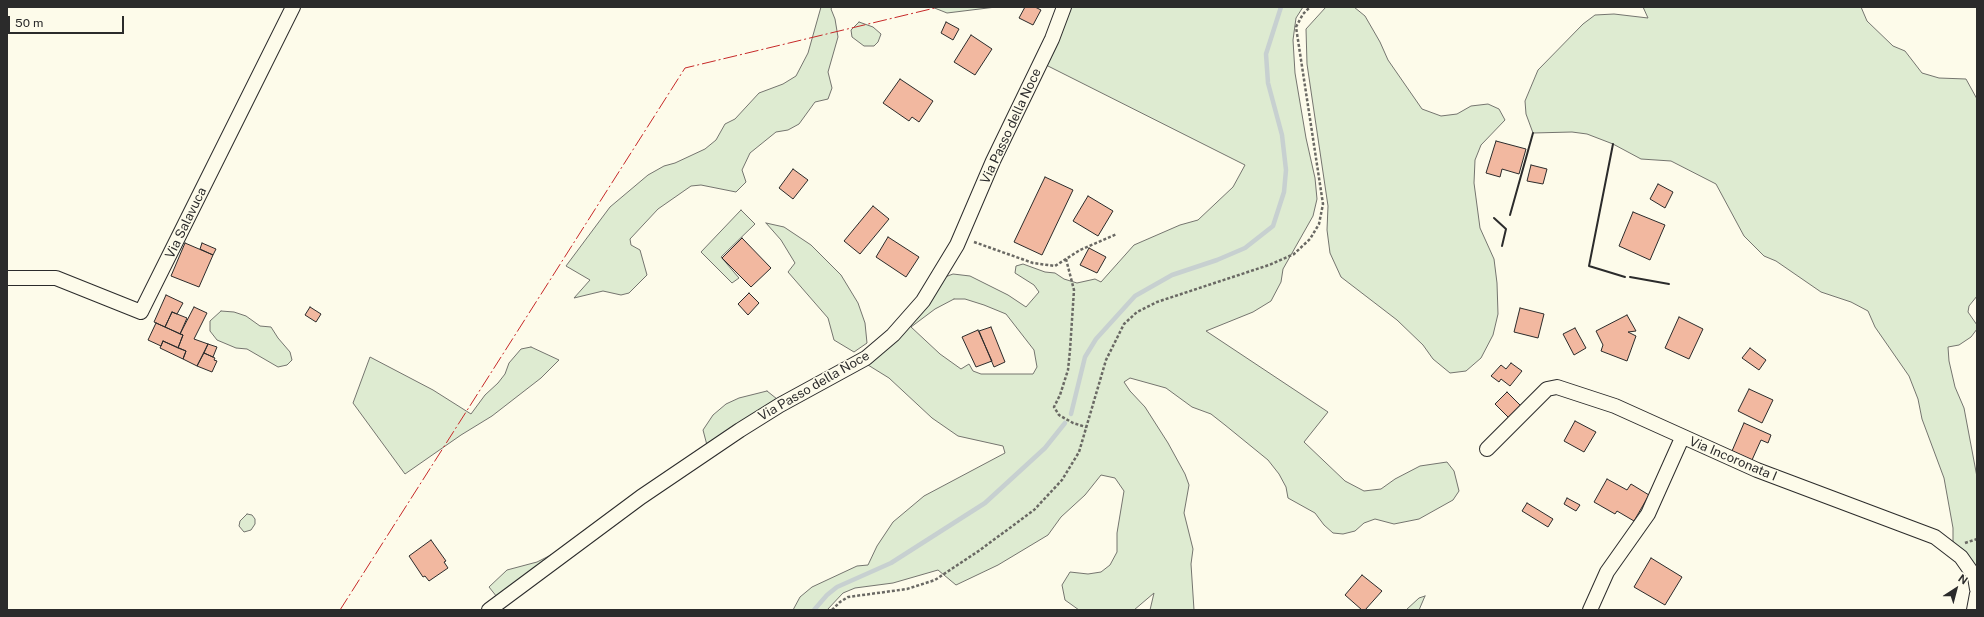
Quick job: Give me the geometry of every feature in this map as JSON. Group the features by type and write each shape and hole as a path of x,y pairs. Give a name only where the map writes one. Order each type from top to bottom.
{"street":[{"name":"Via Salavuca","path":"7,278 56,278 141,312 293,7"},
{"name":"Via Passo della Noce","path":"489,610 641,497 740,430 780,405 866,358 893,335 923,301 961,236 993,162 1052,39 1064,7"},
{"name":"Via Incoronata I","path":"1486,449 1547,389 1557,388 1615,406 1682,438 1757,470 1935,537 1962,557 1975,577 1977,588"},
{"path":"1590,610 1607,572 1648,514 1682,438"},
{"path":"1974,610 1977,594"}],"path":[{"path":"832,610 848,597 907,589 935,580 980,550 1034,510 1062,480 1079,452 1106,360 1124,324 1137,312 1157,302 1269,265 1294,254 1310,239 1319,224 1323,204 1296,27 1303,14 1310,7"},
{"path":"961,236 1033,263 1055,266 1080,250 1117,234"},
{"path":"1066,259 1074,290 1070,350 1068,370 1060,395 1054,407 1059,415 1073,423 1086,427"}],"green space":[{"path":"821,7 832,7 831,9 835,19 838,37 828,72 832,88 828,99 815,102 799,124 788,130 776,132 750,153 742,170 746,182 736,192 701,185 691,186 658,209 630,239 631,245 640,250 647,275 629,293 621,295 603,291 574,298 590,280 566,266 610,207 648,175 664,166 675,163 705,149 716,140 725,124 735,119 759,93 783,84 796,76 808,53"},
{"path":"932,7 996,7 947,13"},
{"path":"1069,7 1303,7 1296,18 1293,40 1295,73 1306,138 1315,178 1317,199 1313,216 1283,269 1281,282 1271,301 1253,312 1206,331 1328,412 1304,442 1345,481 1364,491 1381,489 1395,479 1420,466 1447,462 1454,471 1459,491 1453,500 1419,519 1394,524 1375,519 1364,523 1355,531 1343,534 1333,533 1324,525 1315,513 1288,498 1286,487 1279,474 1268,460 1211,414 1192,407 1166,388 1130,378 1124,382 1145,407 1168,443 1185,474 1189,485 1184,513 1193,549 1191,564 1194,610 1150,610 1154,593 1134,610 1079,610 1065,600 1062,585 1070,572 1088,574 1101,572 1110,565 1117,552 1117,533 1124,491 1115,478 1101,475 1085,495 1061,517 1048,535 998,565 956,585 938,570 893,583 855,588 843,593 827,610 793,610 800,597 812,587 857,566 868,565 877,546 893,522 924,496 1005,453 1003,446 958,436 932,418 889,378 868,365 945,277 953,274 970,276 1008,295 1026,307 1039,292 1034,285 1015,273 1016,266 1023,264 1045,272 1055,273 1064,279 1077,283 1095,279 1101,282 1134,245 1180,225 1198,220 1233,187 1245,165 1046,65","holes":["954,299 965,299 1006,314 1034,350 1037,367 1033,374 981,374 973,371 969,364 961,369 940,354 911,327 935,309"]},
{"path":"1326,7 1354,7 1365,16 1380,42 1388,60 1422,109 1441,116 1457,114 1471,106 1488,104 1499,109 1505,120 1481,145 1475,160 1474,183 1480,228 1494,259 1497,283 1498,314 1493,335 1481,358 1466,371 1450,373 1433,359 1423,345 1397,320 1341,277 1330,253 1327,230 1328,206 1307,64 1306,29"},
{"path":"1643,7 1861,7 1867,21 1893,46 1905,51 1922,73 1939,78 1966,79 1977,99 1977,296 1969,306 1968,312 1977,325 1977,329 1971,337 1959,345 1948,347 1949,361 1955,387 1964,408 1977,477 1977,570 1953,543 1953,528 1944,478 1922,419 1918,399 1909,376 1875,327 1868,311 1851,302 1821,292 1776,261 1764,256 1744,236 1716,184 1671,161 1641,159 1613,144 1587,134 1572,132 1533,133 1526,114 1525,101 1538,70 1583,24 1595,15 1614,14 1648,18"},
{"path":"859,22 873,27 881,34 878,42 874,46 864,46 852,37 851,30"},
{"path":"741,210 755,224 721,257 739,278 732,283 701,252"},
{"path":"766,223 784,227 811,245 841,275 858,303 865,323 867,343 854,352 834,340 828,318 788,272 795,263 781,240"},
{"path":"221,311 234,312 246,316 260,326 271,327 290,352 292,360 287,365 278,367 247,349 236,348 217,340 210,331 210,321"},
{"path":"531,347 559,360 541,378 492,416 461,435 405,474 353,403 370,357 433,390 471,414 485,395 505,374 509,363 521,349"},
{"path":"767,391 777,399 708,449 703,430 713,415 726,404 739,398"},
{"path":"247,514 252,515 255,519 255,524 251,530 244,532 239,526 240,521"},
{"path":"553,554 497,597 489,587 507,570 537,562"},
{"path":"1425,596 1419,610 1406,610 1419,598"}],"building":[{"path":"1025,7 1035,7 1041,10 1033,25 1019,18"},
{"path":"946,22 959,29 953,40 941,33"},
{"path":"971,35 992,49 975,75 954,62"},
{"path":"900,79 933,101 919,122 912,117 909,121 883,103"},
{"path":"1496,141 1526,149 1519,174 1502,169 1500,177 1486,173"},
{"path":"1531,165 1547,169 1543,184 1527,181"},
{"path":"793,169 808,180 793,199 779,188"},
{"path":"1045,177 1073,190 1042,255 1014,242"},
{"path":"1658,184 1673,192 1665,208 1650,199"},
{"path":"1088,196 1113,211 1098,236 1073,221"},
{"path":"873,206 889,219 860,254 844,241"},
{"path":"1633,212 1665,225 1650,260 1619,246"},
{"path":"888,237 919,257 906,277 876,257"},
{"path":"742,238 771,268 751,287 722,258"},
{"path":"185,243 213,255 199,287 171,276"},
{"path":"202,243 216,249 213,255 200,249"},
{"path":"1089,248 1106,257 1097,273 1080,265"},
{"path":"749,293 759,303 748,315 738,304"},
{"path":"166,295 183,303 177,314 172,312 165,327 154,322"},
{"path":"194,307 207,313 194,339 208,344 197,366 183,359 186,351 178,348 183,335 180,334"},
{"path":"310,307 321,314 316,322 305,315"},
{"path":"1520,308 1544,314 1538,338 1514,332"},
{"path":"172,312 187,318 180,334 165,327"},
{"path":"1627,315 1636,331 1628,332 1636,336 1627,361 1601,351 1603,345 1596,331"},
{"path":"1679,317 1703,329 1689,359 1665,348"},
{"path":"156,323 183,335 178,348 163,341 161,346 148,340"},
{"path":"991,327 1005,362 994,367 979,331"},
{"path":"1575,328 1586,348 1574,355 1563,334"},
{"path":"978,330 992,361 976,367 962,337"},
{"path":"163,341 186,351 183,359 160,348"},
{"path":"208,344 217,347 213,357 204,353"},
{"path":"1750,348 1766,360 1759,370 1742,358"},
{"path":"204,353 215,358 214,360 217,361 212,372 197,366"},
{"path":"1511,363 1522,371 1510,386 1501,379 1499,382 1491,376 1501,365 1506,369"},
{"path":"1749,389 1773,400 1762,423 1738,411"},
{"path":"1507,392 1523,408 1511,420 1495,404"},
{"path":"1575,421 1596,432 1584,452 1564,441"},
{"path":"1744,423 1771,435 1768,443 1761,440 1752,460 1732,451"},
{"path":"1607,479 1627,490 1631,484 1649,495 1634,521 1617,511 1615,514 1594,502"},
{"path":"1567,498 1580,505 1576,511 1564,504"},
{"path":"1527,503 1553,519 1548,527 1522,511"},
{"path":"431,540 446,561 444,562 448,568 429,581 425,576 423,577 409,556"},
{"path":"1651,558 1682,577 1665,605 1634,587"},
{"path":"1362,575 1382,591 1365,610 1362,610 1345,595"}],"waterway":[{"path":"1071,414 1085,357 1096,339 1135,296 1172,275 1217,260 1245,248 1273,226 1284,192 1286,170 1282,135 1268,83 1266,54 1281,7"},
{"path":"814,610 827,595 837,587 891,563 985,503 1045,448 1065,423"}],"wall":[{"path":"1510,215 1533,133"},
{"path":"1613,144 1589,266 1625,277"},
{"path":"1494,218 1506,229 1502,246"},
{"path":"1630,277 1669,284"}],"power":[{"path":"340,610 685,68 939,7"}]}
